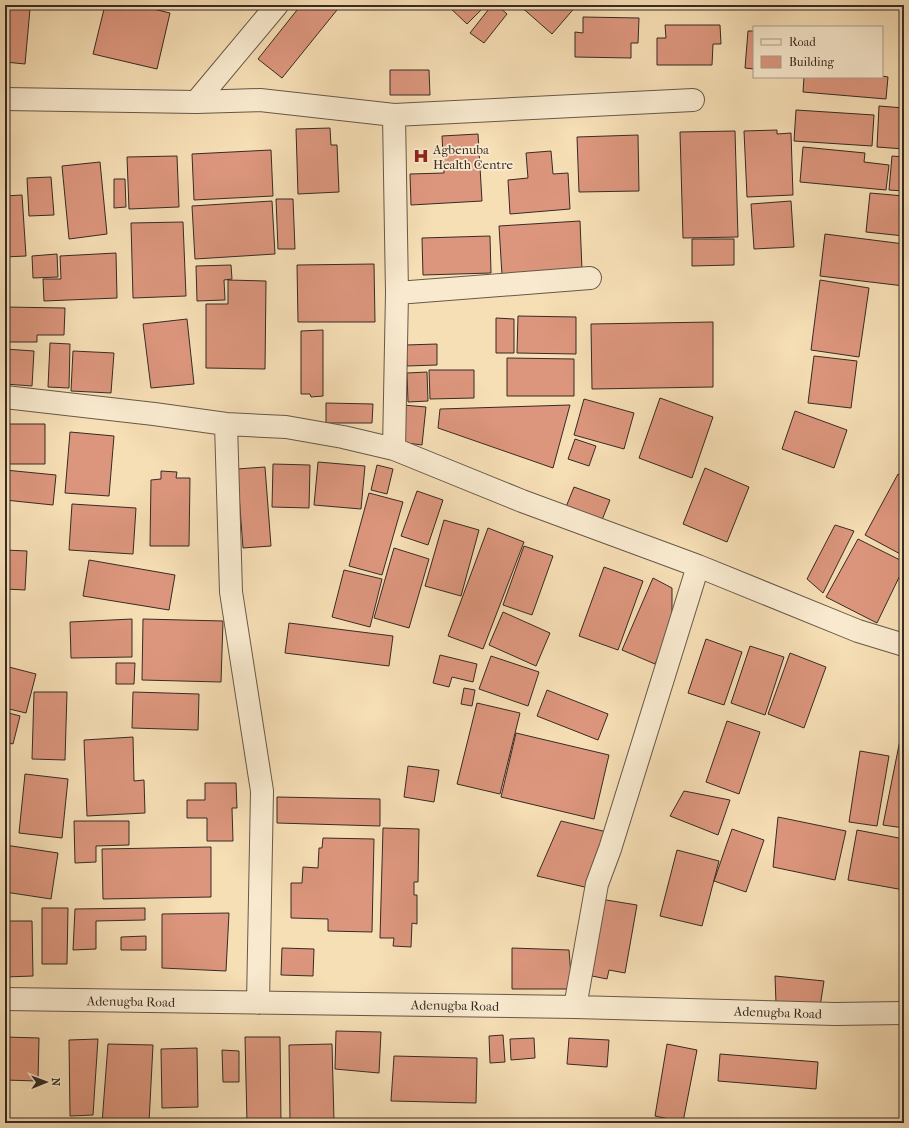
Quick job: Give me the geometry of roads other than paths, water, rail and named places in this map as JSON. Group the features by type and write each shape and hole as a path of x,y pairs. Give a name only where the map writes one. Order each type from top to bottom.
{"street":[{"path":"196,102 277,5"},
{"path":"5,99 196,102 260,100 394,115 693,100"},
{"path":"394,115 397,293 394,449"},
{"path":"397,293 590,278"},
{"path":"5,397 226,424 286,427 343,437 394,449 522,501 698,566 858,631 904,645"},
{"path":"226,424 231,592 262,791 258,1003"},
{"path":"575,1007 597,884 610,849 698,566"},
{"name":"Adenugba Road","path":"5,999 575,1007 835,1014 904,1013"}],"place":[{"name":"Agbenuba Health Centre","path":"421,156"}]}
